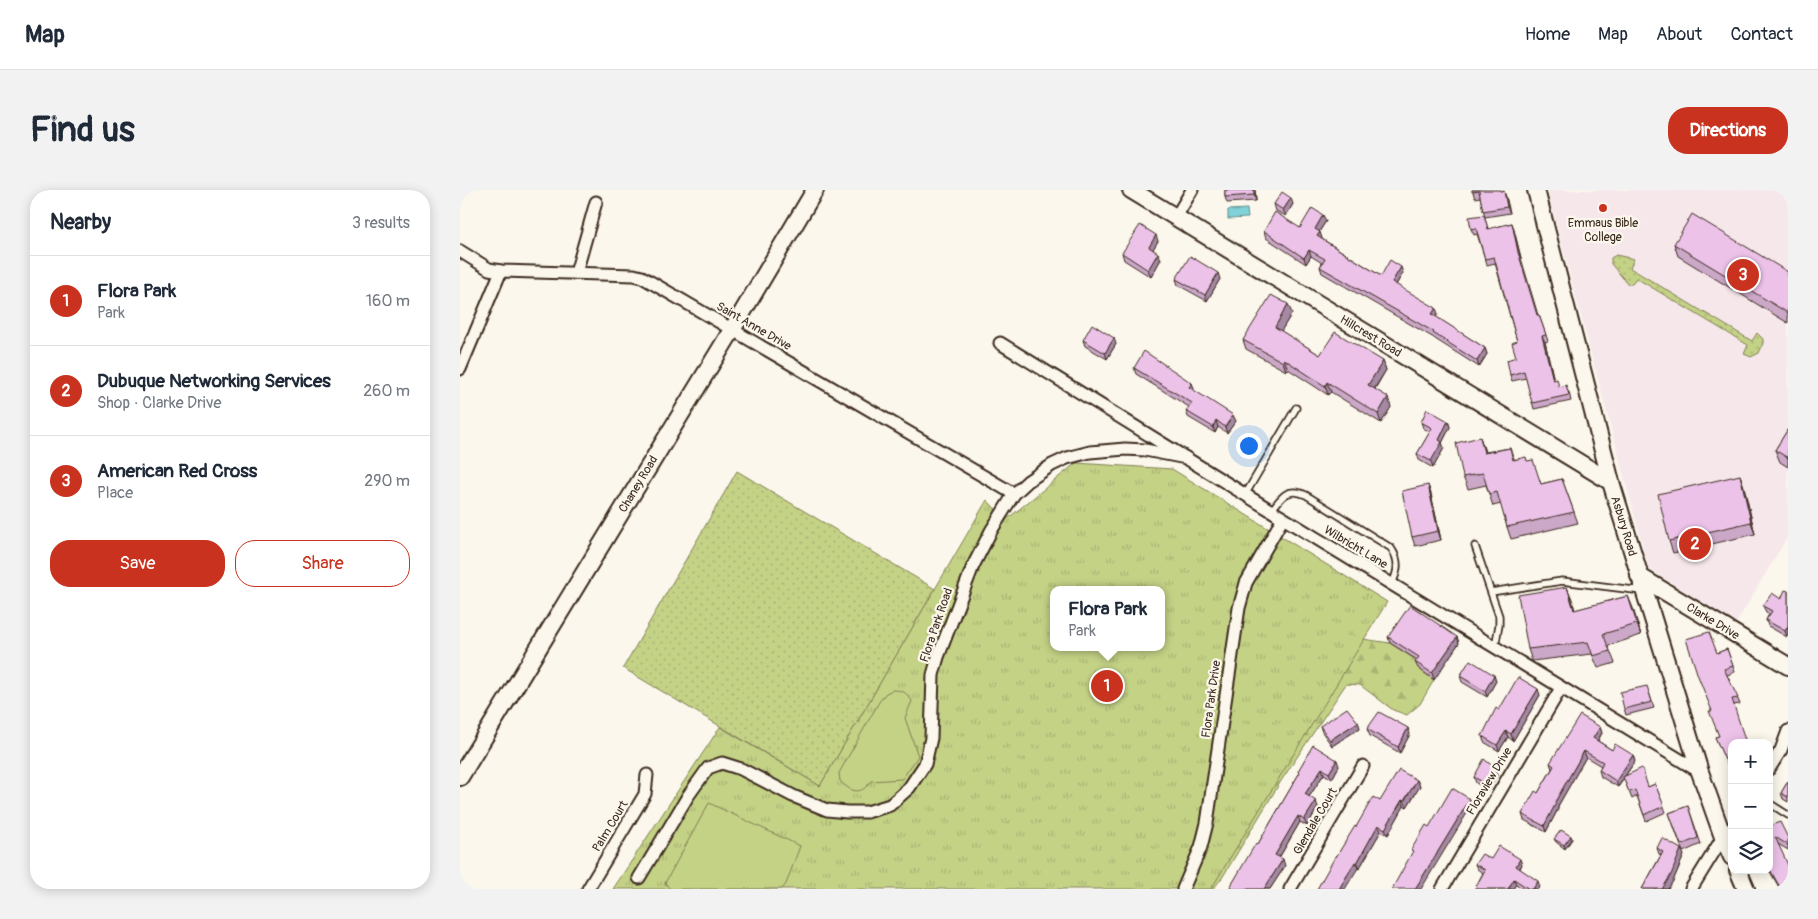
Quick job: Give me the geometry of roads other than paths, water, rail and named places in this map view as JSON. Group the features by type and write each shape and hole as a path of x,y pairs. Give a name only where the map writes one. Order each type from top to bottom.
{"street":[{"name":"Chaney Road","path":"460,777 815,190"},
{"name":"Hillcrest Road","path":"1132,190 1611,482"},
{"path":"1176,217 1192,190"},
{"name":"Asbury Road","path":"1536,190 1611,482 1641,584 1700,772 1727,832"},
{"path":"576,273 596,202"},
{"name":"Saint Anne Drive","path":"460,251 489,269 501,271 634,274 642,276 1014,494"},
{"path":"460,369 501,271"},
{"name":"Wilbricht Lane","path":"1000,343 1271,511 1700,772"},
{"name":"Flora Park Road","path":"640,878 688,796 708,768 722,763 741,769 827,810 867,812 890,805 910,788 925,764 931,738 933,675 948,627 976,559 1014,494 1028,481 1052,465 1067,458 1090,452 1117,449 1145,450 1186,458"},
{"name":"Flora Park Drive","path":"1183,889 1200,848 1207,823 1239,608 1246,583 1283,518"},
{"name":"Clarke Drive","path":"1641,584 1788,666"},
{"name":"Floraview Drive","path":"1442,889 1561,688"},
{"path":"1773,763 1781,750 1788,732"},
{"name":"Glendale Court","path":"1290,889 1362,766"},
{"name":"Palm Court","path":"588,889 645,794 647,775"},
{"path":"1691,889 1727,832"},
{"path":"1740,874 1746,889"}],"lane":[{"path":"1245,495 1296,408"},
{"path":"1271,511 1283,496 1291,492 1299,491 1306,495 1391,548 1396,556 1398,570 1392,584"},
{"path":"1475,546 1499,616 1495,647"},
{"path":"1491,592 1562,581 1641,584"},
{"path":"1773,806 1788,815"}],"water":[{"path":"1247,209 1248,218 1228,219 1228,210"}],"place":[{"name":"Emmaus Bible College","path":"1603,208"},
{"name":"American Red Cross","path":"1743,275"},
{"name":"Dubuque Networking Services","path":"1695,544"},
{"name":"Flora Park","path":"1107,686"}]}
